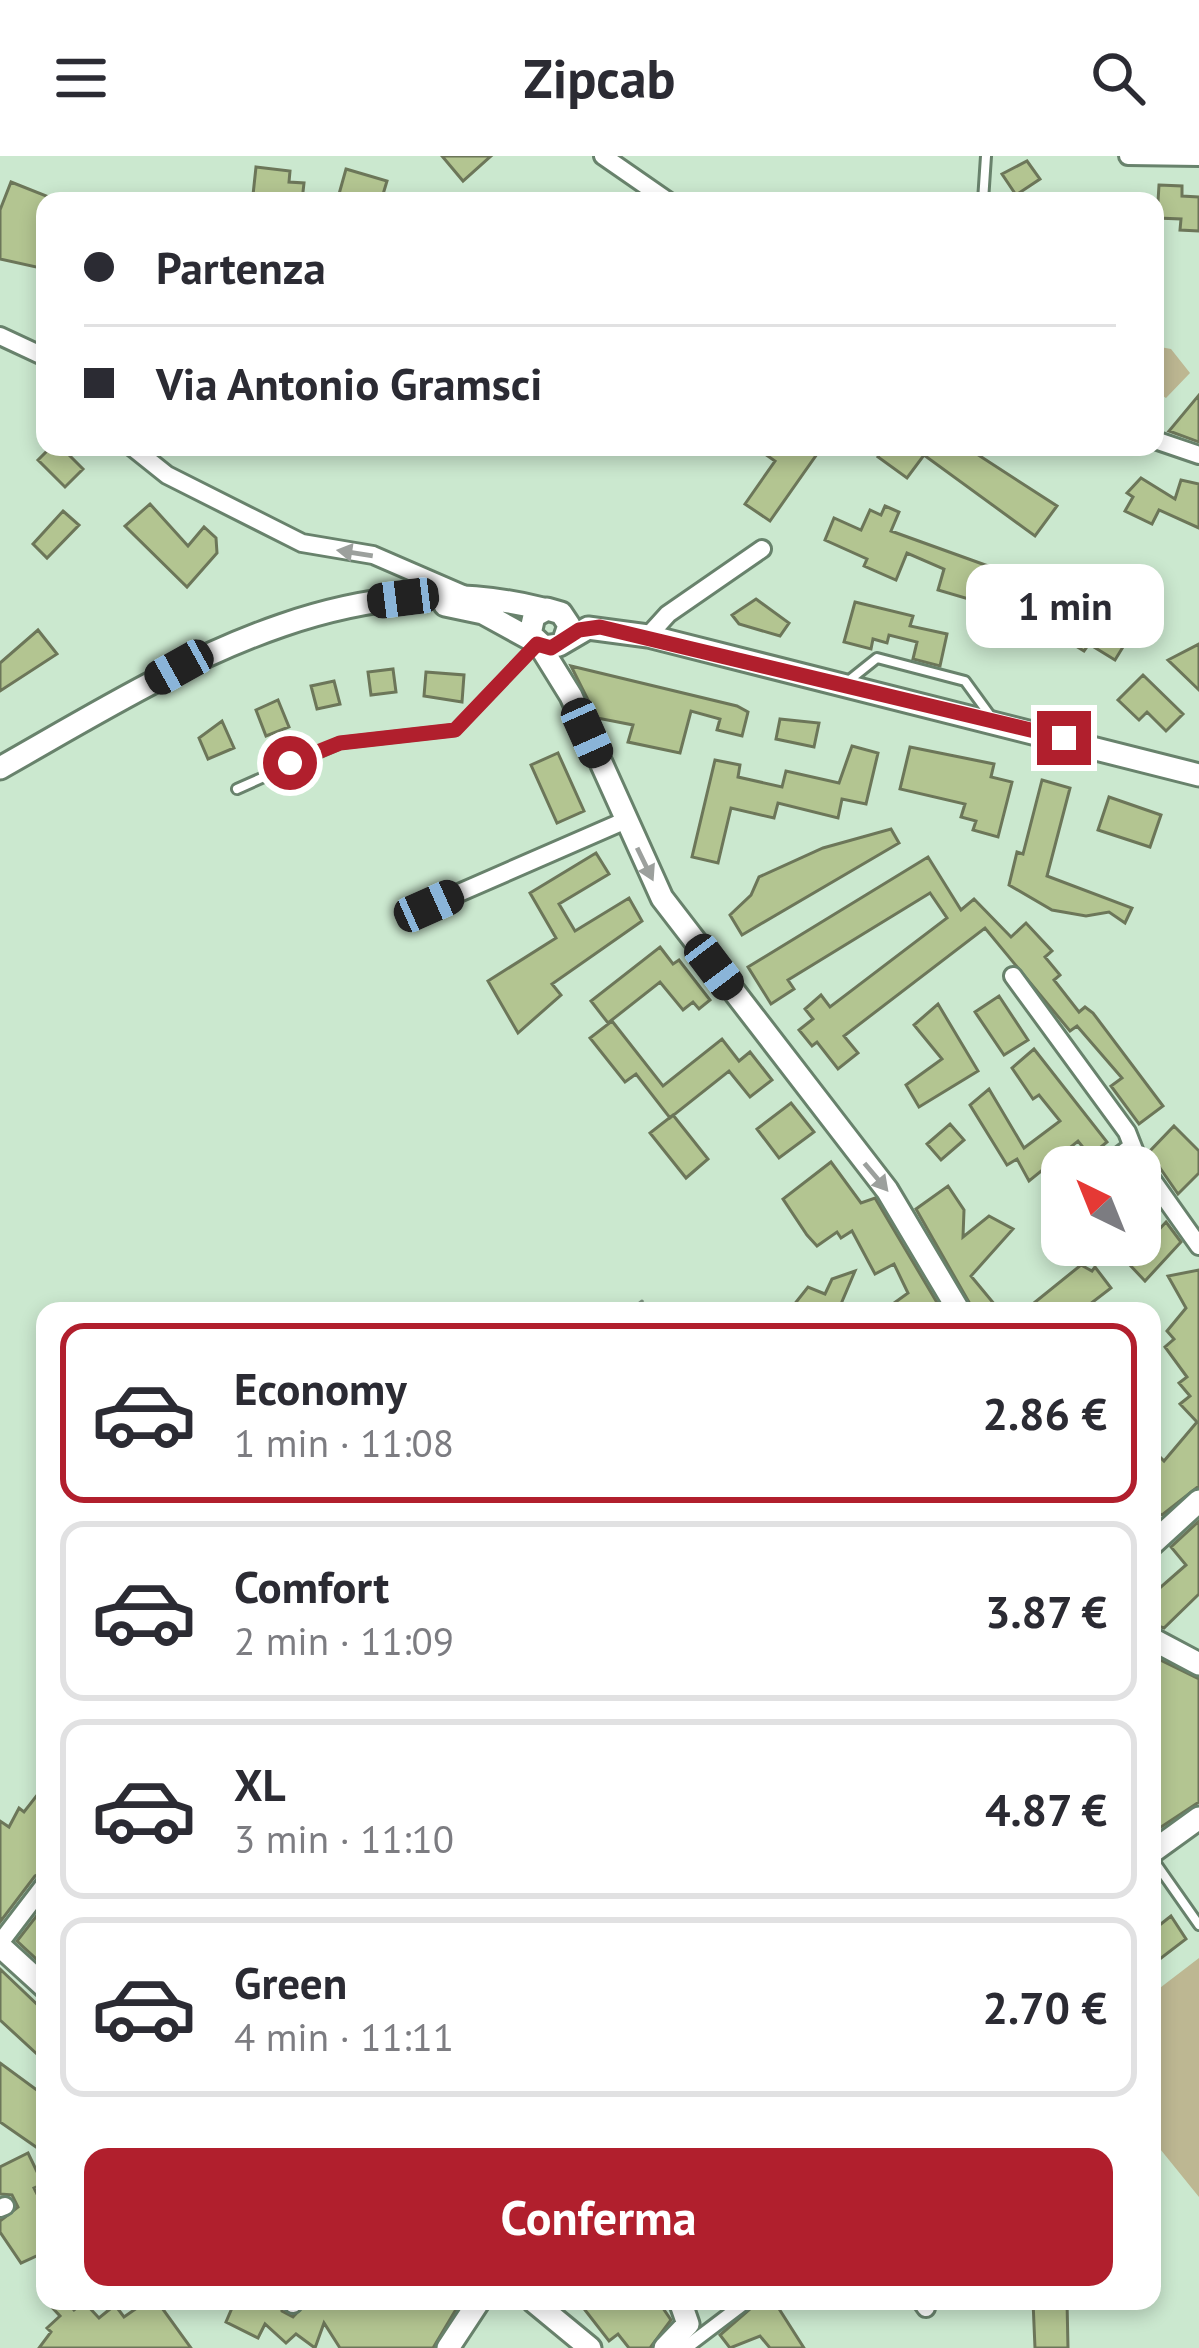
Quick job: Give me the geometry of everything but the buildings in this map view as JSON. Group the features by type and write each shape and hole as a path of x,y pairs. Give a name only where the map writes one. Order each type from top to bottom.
{"main road":[{"path":"0,768 227,644 320,610 464,594 550,610 600,627 1199,775"},
{"path":"403,598 483,613 551,648 579,630 600,627"},
{"path":"550,610 568,622 564,640"},
{"path":"550,610 530,623 537,643 571,695 662,898 887,1190 954,1302"},
{"path":"1161,1536 1199,1501"},
{"path":"1161,1644 1199,1664"},
{"path":"1161,1848 1199,1818"},
{"path":"3,1953 36,1977"},
{"path":"452,2343 472,2310"},
{"path":"545,2310 577,2344"},
{"path":"665,2348 688,2324 683,2310"}],"street":[{"path":"603,156 655,192"},
{"path":"1128,156 1199,157"},
{"path":"0,336 36,353"},
{"path":"1164,443 1199,455"},
{"path":"143,456 166,476 302,542 373,555 464,594"},
{"path":"648,636 668,614 762,549"},
{"path":"429,906 624,821"},
{"path":"1013,976 1126,1132 1131,1146"},
{"path":"1161,1191 1199,1246"},
{"path":"3,1953 36,1899"},
{"path":"685,2348 735,2310"}],"lane":[{"path":"983,192 986,156"},
{"path":"237,789 340,743 455,730 537,643"},
{"path":"844,685 877,658 965,681 993,721"},
{"path":"1161,1868 1199,1925"}],"shaded area":[{"path":"1164,348 1171,349 1190,373 1166,398"},
{"path":"1199,1958 1199,2197 1161,2150 1161,1987"}],"route":[{"path":"290,763 340,743 455,730 537,644 551,648 579,630 600,627 1064,738"}]}
